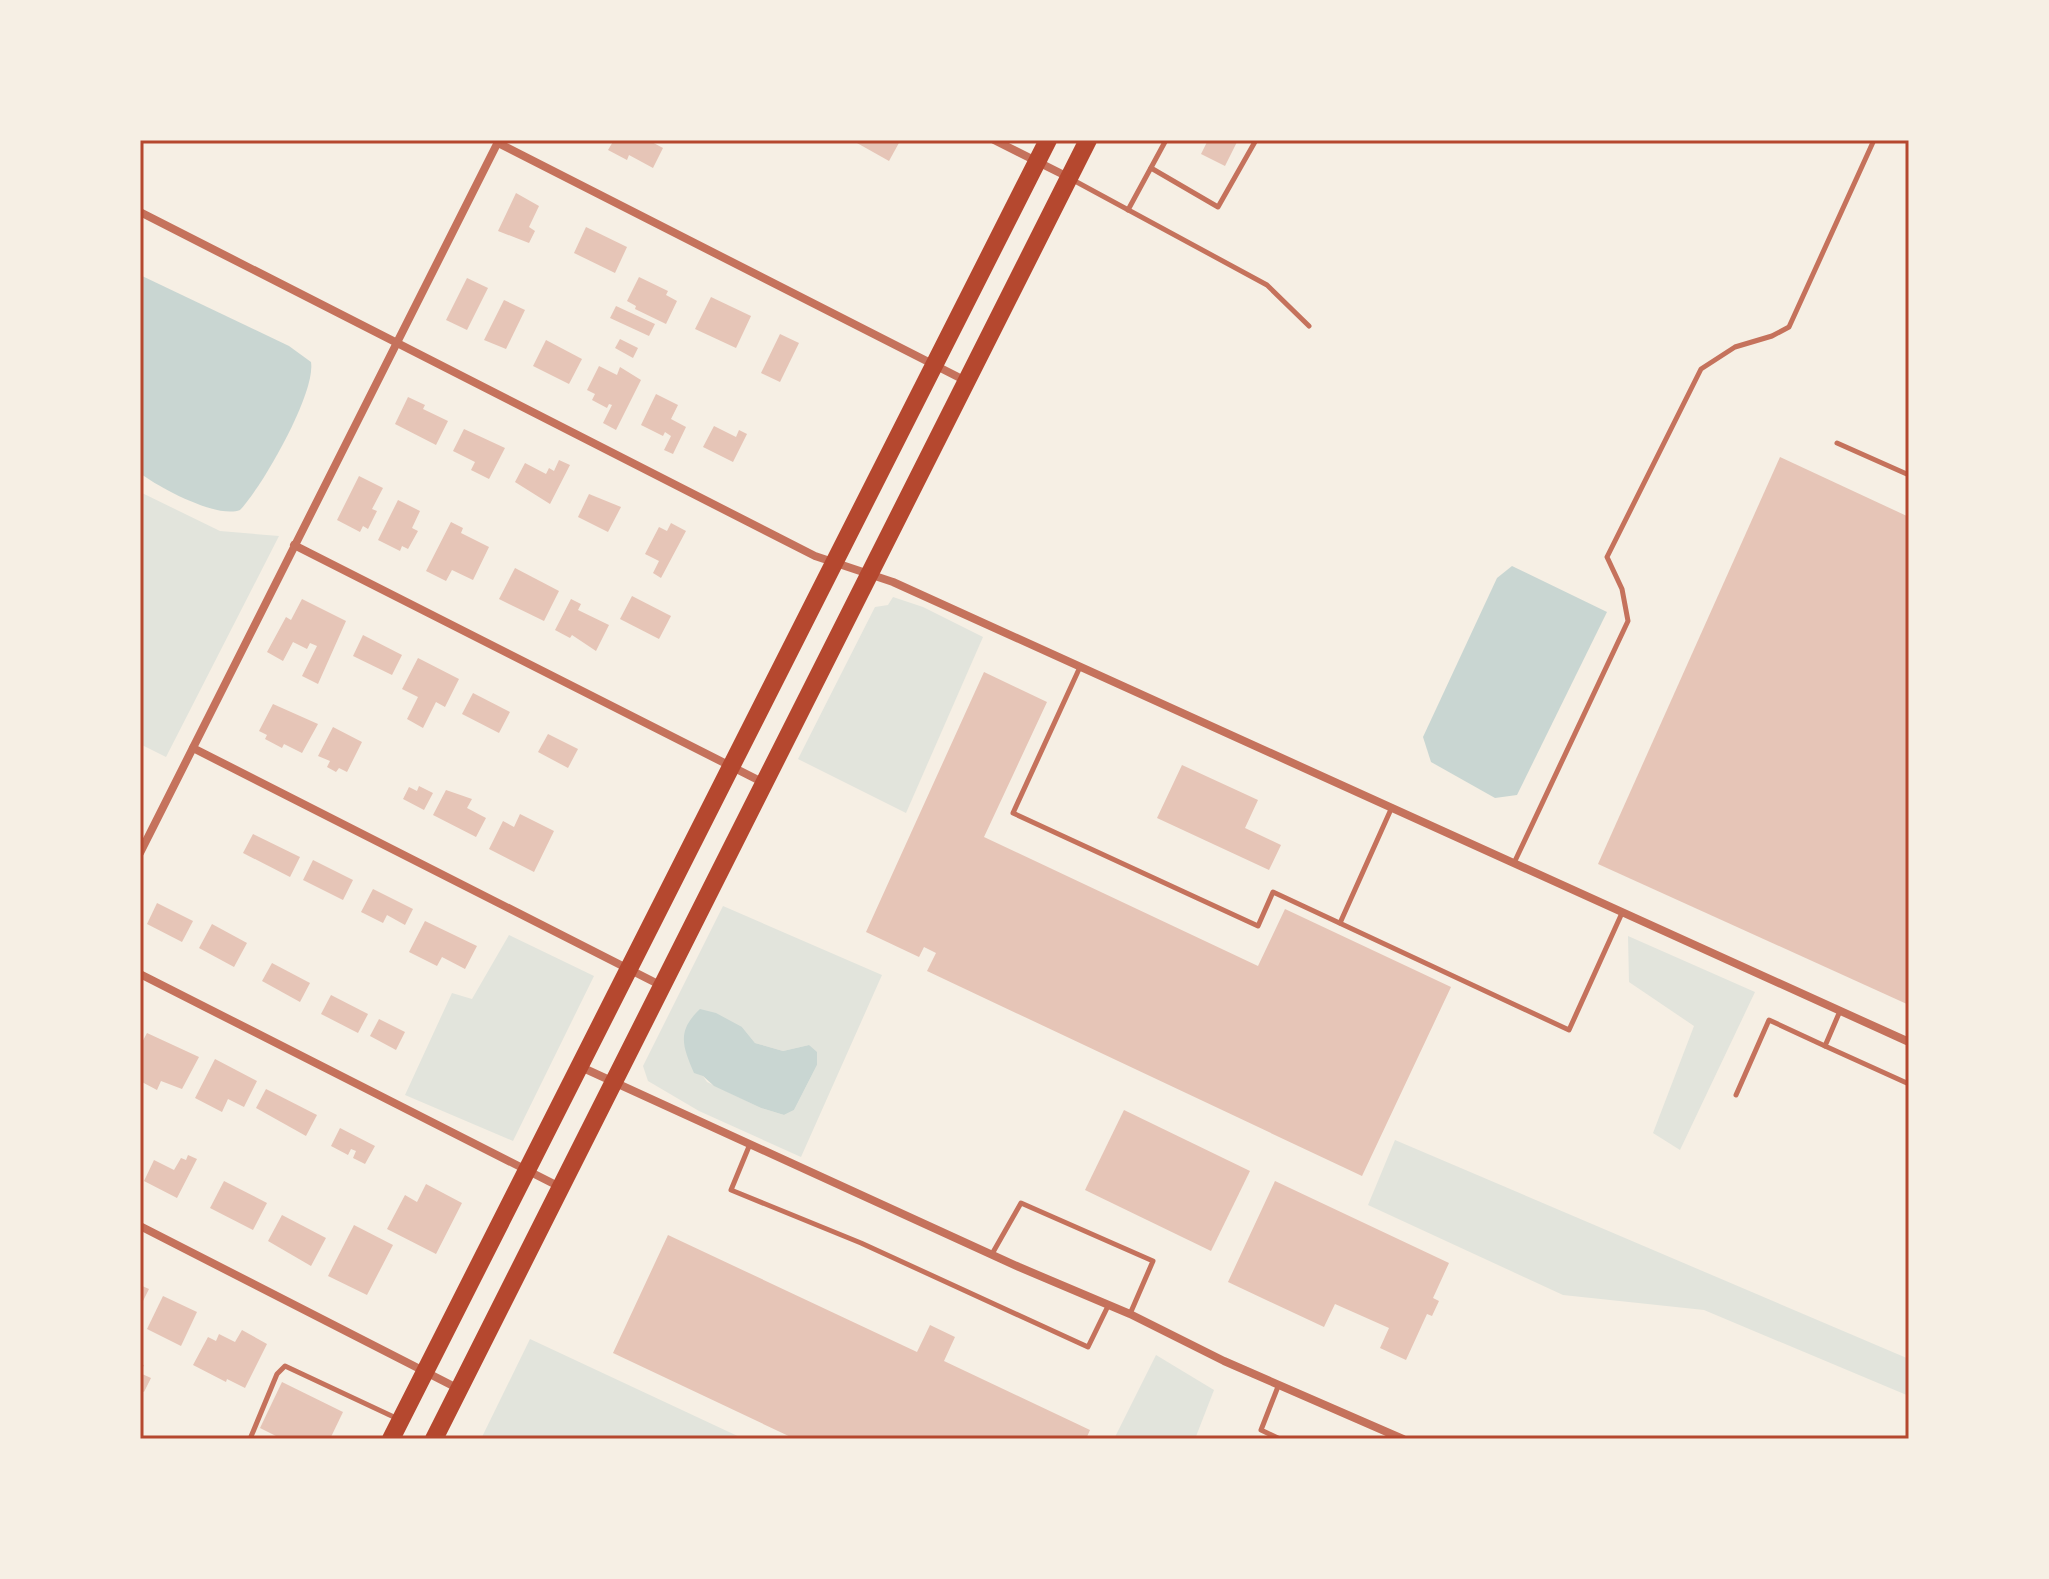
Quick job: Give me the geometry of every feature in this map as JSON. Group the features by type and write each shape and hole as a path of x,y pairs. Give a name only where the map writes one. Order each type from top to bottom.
{"main road":[{"path":"391,1439 1048,140"},
{"path":"434,1439 1088,140"}],"street":[{"path":"994,140 1069,178"},
{"path":"140,853 499,141 966,381"},
{"path":"140,212 815,556 870,573 1909,1042"},
{"path":"294,545 764,783"},
{"path":"193,748 662,986"},
{"path":"140,974 561,1187"},
{"path":"580,1066 1130,1314 1224,1361 1403,1439"},
{"path":"140,1226 459,1389"}],"lane":[{"path":"1128,210 1166,140"},
{"path":"1151,168 1218,207 1256,140"},
{"path":"1514,863 1628,621 1622,589 1607,557 1687,396 1701,369 1735,347 1772,336 1789,327 1874,140"},
{"path":"1069,178 1267,285 1309,326"},
{"path":"1837,443 1909,475"},
{"path":"1080,667 1013,813 1258,926 1273,892 1569,1030 1622,912"},
{"path":"1340,923 1392,807"},
{"path":"1825,1046 1841,1011"},
{"path":"1736,1095 1769,1020 1909,1084"},
{"path":"750,1144 731,1190 861,1243 1088,1347 1108,1305"},
{"path":"992,1254 1021,1203 1153,1261 1130,1314"},
{"path":"250,1439 277,1374 285,1366 401,1420"},
{"path":"1279,1384 1261,1430 1280,1439"}],"shaded area":[{"path":"140,275 289,346 311,362 305,395 286,439 240,510 230,512 204,506 174,494 140,473"},
{"path":"140,492 220,531 279,536 166,757 140,744"},
{"path":"1512,566 1607,612 1517,795 1495,798 1431,762 1423,737 1497,578"},
{"path":"893,597 923,607 983,637 906,813 798,759 875,607 888,605"},
{"path":"723,906 882,975 801,1157 699,1111 648,1081 643,1066","holes":["742,1027 755,1043 783,1051 809,1045 817,1065 794,1110 784,1115 761,1108 707,1082 703,1076"]},
{"path":"509,935 594,976 513,1141 405,1095 452,993 472,999"},
{"path":"1628,936 1755,992 1680,1150 1653,1133 1694,1026 1629,982"},
{"path":"700,1009 716,1013 742,1027 755,1043 783,1051 809,1045 817,1052 817,1065 794,1110 784,1115 761,1108 694,1073 684,1039 688,1024"},
{"path":"1395,1140 1909,1359 1909,1396 1704,1310 1563,1295 1368,1205"},
{"path":"530,1339 744,1439 481,1439"},
{"path":"1156,1355 1214,1390 1195,1439 1114,1439"}],"building":[{"path":"614,140 648,140 663,148 653,168 629,155 627,160 608,150"},
{"path":"858,140 900,141 889,161 857,143"},
{"path":"1208,140 1238,140 1225,166 1201,154"},
{"path":"516,193 539,206 529,227 535,231 529,243 498,231"},
{"path":"586,227 627,247 615,273 574,253"},
{"path":"639,277 668,291 666,295 677,301 666,324 635,309 636,306 627,301"},
{"path":"467,278 488,288 467,330 446,320"},
{"path":"711,297 751,316 736,348 695,329"},
{"path":"504,300 525,310 506,349 484,340"},
{"path":"616,306 655,324 649,336 610,318"},
{"path":"780,334 799,343 780,382 761,373"},
{"path":"620,339 638,348 633,358 615,348"},
{"path":"546,340 582,359 569,384 533,366"},
{"path":"599,366 617,375 620,367 641,380 616,430 603,423 612,405 609,404 607,408 592,400 595,394 587,390"},
{"path":"656,394 678,405 671,419 686,427 673,454 664,450 671,436 665,432 663,436 641,425"},
{"path":"408,397 425,405 423,409 448,421 436,445 395,424"},
{"path":"714,426 736,437 739,430 747,434 733,462 703,447"},
{"path":"464,429 505,448 489,479 471,470 475,462 453,451"},
{"path":"1780,457 1909,517 1909,1005 1598,864"},
{"path":"559,460 570,465 550,504 515,482 525,463 546,474 549,468 554,471"},
{"path":"359,476 383,488 372,509 377,511 368,529 363,526 360,532 337,520"},
{"path":"589,494 621,507 608,532 578,517"},
{"path":"398,500 420,511 412,528 418,531 408,549 402,546 400,551 378,540"},
{"path":"451,522 463,528 461,533 489,547 473,580 452,570 446,581 426,571"},
{"path":"671,523 686,531 661,578 653,573 659,561 645,554 659,527 667,531"},
{"path":"515,568 559,591 544,621 499,599"},
{"path":"632,596 671,616 659,639 620,619"},
{"path":"302,599 346,621 318,684 302,676 317,646 310,643 307,649 293,642 283,661 267,652 286,617 291,620"},
{"path":"571,599 581,604 578,610 609,625 596,651 572,635 570,638 555,630"},
{"path":"363,635 402,655 392,675 353,656"},
{"path":"418,658 459,679 445,707 436,702 423,728 407,719 418,697 402,689"},
{"path":"984,672 1047,702 984,837 1258,966 1285,909 1451,987 1362,1176 927,971 936,953 924,947 919,957 866,932"},
{"path":"473,693 510,712 499,733 462,714"},
{"path":"273,704 318,724 302,753 284,744 282,748 265,739 267,735 259,731"},
{"path":"333,727 362,742 347,772 339,768 336,772 327,767 330,761 318,756"},
{"path":"548,734 578,749 568,768 538,752"},
{"path":"1182,765 1258,800 1245,828 1281,845 1269,870 1157,818"},
{"path":"419,786 433,793 424,810 403,799 409,787 417,791"},
{"path":"446,790 472,799 467,808 486,818 476,837 433,815"},
{"path":"520,814 554,831 534,872 489,849 503,821 514,827"},
{"path":"253,834 300,857 290,877 243,853"},
{"path":"313,860 353,880 343,900 303,880"},
{"path":"373,889 413,909 405,925 387,915 383,923 361,912"},
{"path":"157,903 193,921 182,942 147,924"},
{"path":"425,921 477,946 465,969 442,957 437,966 409,952"},
{"path":"212,924 247,943 234,967 199,948"},
{"path":"272,963 310,983 300,1002 262,981"},
{"path":"331,995 368,1014 358,1033 321,1014"},
{"path":"379,1019 405,1032 396,1050 370,1036"},
{"path":"147,1033 199,1057 182,1089 161,1081 157,1090 140,1081 140,1046"},
{"path":"215,1059 257,1081 244,1107 228,1099 222,1112 195,1098"},
{"path":"266,1089 317,1115 306,1136 256,1108"},
{"path":"1124,1110 1250,1171 1211,1251 1085,1190"},
{"path":"340,1128 375,1146 365,1164 353,1158 356,1151 351,1149 348,1155 331,1146"},
{"path":"188,1155 197,1159 177,1198 144,1181 154,1160 174,1170 181,1158 186,1160"},
{"path":"224,1181 267,1203 253,1230 210,1208"},
{"path":"1275,1181 1449,1263 1433,1298 1439,1301 1432,1316 1427,1314 1406,1360 1380,1348 1389,1328 1335,1304 1324,1327 1228,1282"},
{"path":"426,1184 462,1203 436,1254 387,1229 405,1195 417,1202"},
{"path":"282,1215 326,1238 311,1266 268,1241"},
{"path":"354,1225 393,1245 367,1295 328,1276"},
{"path":"668,1235 917,1352 930,1325 955,1337 944,1361 1090,1430 1086,1439 795,1439 613,1353"},
{"path":"140,1285 149,1289 140,1307"},
{"path":"163,1296 197,1312 181,1346 147,1329"},
{"path":"242,1330 267,1344 245,1388 193,1365 208,1337 216,1341 219,1334 235,1342"},
{"path":"140,1373 151,1378 144,1392 140,1390"},
{"path":"282,1382 343,1412 330,1439 282,1439 260,1428"}]}
